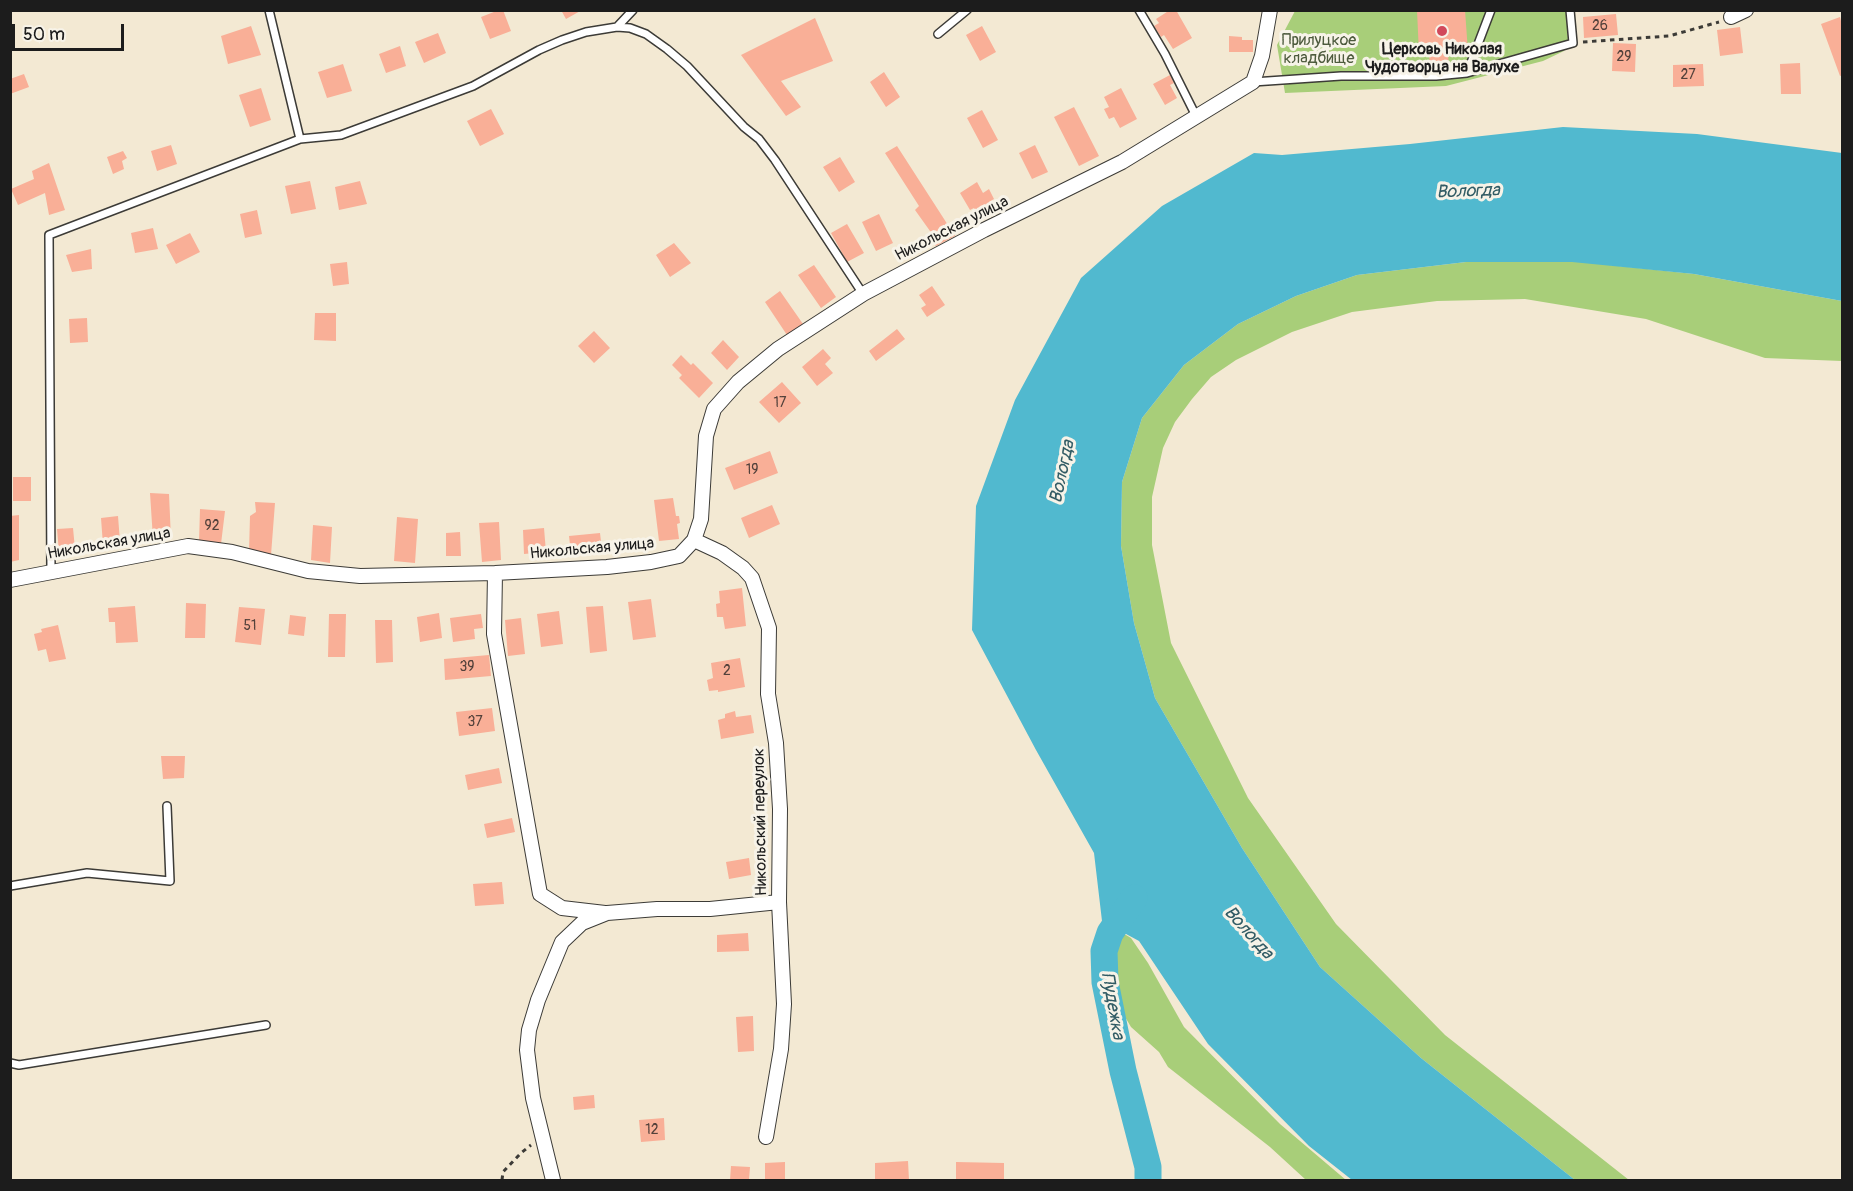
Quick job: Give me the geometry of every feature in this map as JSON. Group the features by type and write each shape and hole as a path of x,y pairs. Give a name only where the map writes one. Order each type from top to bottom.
{"street":[{"path":"1253,82 1262,56 1270,10"},
{"path":"1731,18 1746,10"},
{"name":"Никольская улица","path":"10,580 188,546 232,552 308,571 360,576 495,573 607,567 679,556 694,540 701,519 706,436 714,409 738,382 778,349 863,294 984,230 1122,162 1253,82"},
{"name":"Никольский переулок","path":"694,540 722,553 743,568 752,578 769,628 768,694 776,743 780,809 779,902 783,1015 781,1049 766,1137"},
{"path":"495,573 494,634 540,894 562,908 607,914 657,909 710,909 779,902"},
{"path":"553,1180 533,1098 526,1050 529,1029 549,971 562,942 582,923 607,914"}],"lane":[{"path":"269,10 300,139"},
{"path":"616,27 633,10"},
{"path":"938,34 967,10"},
{"path":"1139,10 1165,54 1197,118"},
{"path":"1467,73 1491,10"},
{"path":"1253,82 1341,76 1436,76 1467,73 1573,43 1570,10"},
{"path":"51,572 49,235 300,139 341,135 473,86 562,40 586,32 616,27 630,28 646,34 667,49 687,66 744,128 759,139 863,294"},
{"path":"10,886 87,873 170,880 168,806"},
{"path":"10,1063 19,1065 266,1025"}],"path":[{"path":"1573,43 1669,36 1710,26 1731,18"},
{"path":"502,1180 503,1172 521,1153 543,1137"}],"green space":[{"name":"Прилуцкое кладбище","path":"1567,10 1568,44 1564,51 1543,61 1446,86 1285,93 1277,45 1295,11"},
{"path":"1572,261 1694,274 1842,301 1842,361 1765,358 1646,319 1525,299 1437,301 1352,312 1292,332 1236,360 1211,377 1192,399 1175,422 1163,448 1152,497 1152,545 1171,643 1248,798 1336,924 1445,1035 1629,1180 1575,1180 1421,1058 1320,967 1242,848 1155,698 1134,623 1121,546 1122,482 1142,418 1184,365 1238,324 1296,296 1357,275 1466,262"},
{"path":"1119,935 1131,938 1148,963 1184,1027 1280,1124 1346,1180 1306,1180 1270,1147 1168,1067 1159,1052 1131,1027 1118,1005 1109,951 1114,939"}],"water":[{"name":"Вологда","path":"1563,127 1697,134 1842,153 1842,301 1694,274 1572,262 1466,262 1357,275 1296,296 1238,324 1184,365 1142,418 1122,482 1121,546 1134,623 1155,698 1242,848 1320,967 1421,1058 1575,1180 1352,1180 1309,1146 1208,1044 1139,941 1102,921 1094,853 972,630 976,506 1015,400 1081,278 1162,206 1254,153 1282,155"}],"building":[{"path":"503,10 511,31 490,39 481,17"},
{"path":"561,10 582,10 566,19"},
{"path":"1170,10 1176,10 1192,38 1173,49 1164,35 1161,37 1154,26 1159,23 1156,19"},
{"name":"Церковь Николая Чудотворца на Валухе","path":"1417,10 1465,10 1468,52 1448,53 1449,68 1430,69 1429,53 1419,54"},
{"path":"1616,14 1618,35 1584,38 1583,17"},
{"path":"1840,17 1842,21 1842,75 1840,76 1821,24"},
{"path":"815,18 833,61 781,81 801,107 786,116 741,55"},
{"path":"251,26 261,55 228,64 221,36"},
{"path":"982,26 996,52 980,61 966,35"},
{"path":"1740,27 1743,53 1720,56 1717,30"},
{"path":"438,33 446,53 424,63 415,42"},
{"path":"1229,36 1242,37 1242,40 1253,40 1253,52 1229,52"},
{"path":"1613,43 1636,44 1635,72 1612,71"},
{"path":"400,46 406,66 386,73 379,54"},
{"path":"1800,63 1801,94 1781,94 1780,64"},
{"path":"343,64 352,91 327,98 318,72"},
{"path":"1703,64 1704,86 1673,87 1673,65"},
{"path":"884,72 900,97 886,107 870,82"},
{"path":"24,74 29,87 10,94 10,79"},
{"path":"1170,75 1174,83 1170,85 1177,98 1165,105 1153,84"},
{"path":"261,88 271,120 250,127 239,95"},
{"path":"1121,88 1137,119 1120,128 1114,117 1109,119 1104,109 1109,107 1104,97"},
{"path":"1074,107 1099,156 1079,166 1054,117"},
{"path":"491,109 504,134 480,146 467,121"},
{"path":"982,110 998,140 983,148 967,118"},
{"path":"171,145 177,164 157,171 151,151"},
{"path":"1035,145 1048,172 1032,179 1019,153"},
{"path":"897,146 955,236 936,246 931,241 935,238 915,210 919,206 885,153"},
{"path":"123,151 127,158 122,161 124,169 113,174 107,157"},
{"path":"840,157 855,182 839,192 823,167"},
{"path":"49,163 65,210 49,215 45,193 18,205 11,189 34,179 32,171"},
{"path":"310,181 316,209 291,214 285,186"},
{"path":"360,181 367,204 339,210 335,187"},
{"path":"977,182 983,193 989,189 994,199 989,202 994,210 980,218 974,208 970,210 960,193"},
{"path":"257,210 262,234 245,238 240,214"},
{"path":"879,214 893,243 876,251 862,222"},
{"path":"847,224 864,253 847,262 831,233"},
{"path":"153,228 158,249 135,253 131,233"},
{"path":"190,233 200,252 176,264 166,245"},
{"path":"674,243 691,263 670,277 656,255"},
{"path":"91,249 92,269 72,272 66,255"},
{"path":"347,262 349,284 333,286 330,264"},
{"path":"814,265 836,297 821,308 798,275"},
{"path":"932,286 945,305 927,317 921,308 926,305 919,295"},
{"path":"780,291 803,324 787,335 765,302"},
{"path":"315,313 336,313 336,341 314,340"},
{"path":"87,318 88,342 70,343 69,319"},
{"path":"897,329 905,339 876,361 869,351"},
{"path":"594,331 610,348 594,363 578,346"},
{"path":"723,340 739,357 727,370 711,353"},
{"path":"823,349 831,358 825,364 833,373 817,386 802,367"},
{"path":"681,355 691,365 693,363 713,383 699,398 679,378 682,375 672,365"},
{"path":"782,382 801,403 779,423 759,402"},
{"path":"770,451 778,473 734,490 725,468"},
{"path":"13,477 31,477 31,501 13,501"},
{"path":"150,493 169,494 171,539 153,539"},
{"path":"673,498 676,516 679,516 680,523 677,524 679,539 659,541 654,500"},
{"path":"255,502 275,503 271,555 249,552 250,516 256,512"},
{"path":"772,505 780,524 749,538 741,518"},
{"path":"200,509 225,511 221,544 199,542"},
{"path":"19,515 19,560 10,562 10,516"},
{"path":"118,516 120,542 103,545 101,518"},
{"path":"397,517 418,519 415,563 394,561"},
{"path":"499,522 501,560 482,562 479,523"},
{"path":"313,525 332,527 330,563 311,560"},
{"path":"73,528 75,549 59,552 57,529"},
{"path":"544,528 546,552 524,554 523,530"},
{"path":"460,532 461,556 446,556 446,533"},
{"path":"600,533 602,550 571,553 569,536"},
{"path":"742,588 746,626 725,629 723,617 717,617 716,604 720,603 719,591"},
{"path":"651,599 656,637 633,640 628,602"},
{"path":"186,603 206,604 205,638 185,638"},
{"path":"135,606 138,642 116,643 115,622 109,622 108,608"},
{"path":"603,606 607,651 590,653 586,607"},
{"path":"239,607 265,609 261,645 235,642"},
{"path":"559,611 563,644 541,647 537,614"},
{"path":"439,613 442,638 420,642 417,617"},
{"path":"329,614 346,614 345,657 328,657"},
{"path":"481,614 483,628 474,629 475,639 453,642 450,618"},
{"path":"290,615 306,617 304,636 288,634"},
{"path":"521,618 525,654 508,656 505,620"},
{"path":"375,620 392,620 393,662 376,663"},
{"path":"58,625 66,659 49,662 46,649 38,651 34,634 42,632 41,629"},
{"path":"489,655 491,676 445,680 444,659"},
{"path":"740,658 745,687 718,692 718,690 709,691 707,680 713,678 711,663"},
{"path":"492,708 495,731 459,736 456,712"},
{"path":"735,711 736,717 751,715 754,733 721,739 718,720 725,718 725,714"},
{"path":"161,756 185,756 184,778 163,779"},
{"path":"499,768 502,783 468,790 465,775"},
{"path":"512,818 515,832 487,838 484,824"},
{"path":"749,858 751,875 729,879 726,862"},
{"path":"502,882 504,904 475,906 473,884"},
{"path":"748,933 749,951 717,952 717,935"},
{"path":"753,1016 754,1051 738,1052 736,1017"},
{"path":"594,1095 595,1108 574,1110 573,1097"},
{"path":"664,1118 665,1140 641,1142 639,1120"},
{"path":"908,1161 909,1180 875,1180 875,1163"},
{"path":"785,1162 785,1180 765,1180 765,1163"},
{"path":"956,1162 1004,1163 1004,1180 956,1180"},
{"path":"731,1166 750,1167 749,1180 730,1180"}],"waterway":[{"name":"Пудежка","path":"1134,898 1110,933 1104,951 1105,982 1123,1071 1148,1167 1148,1180"}],"place":[{"name":"Церковь Николая Чудотворца на Валухе","path":"1442,31"}]}
